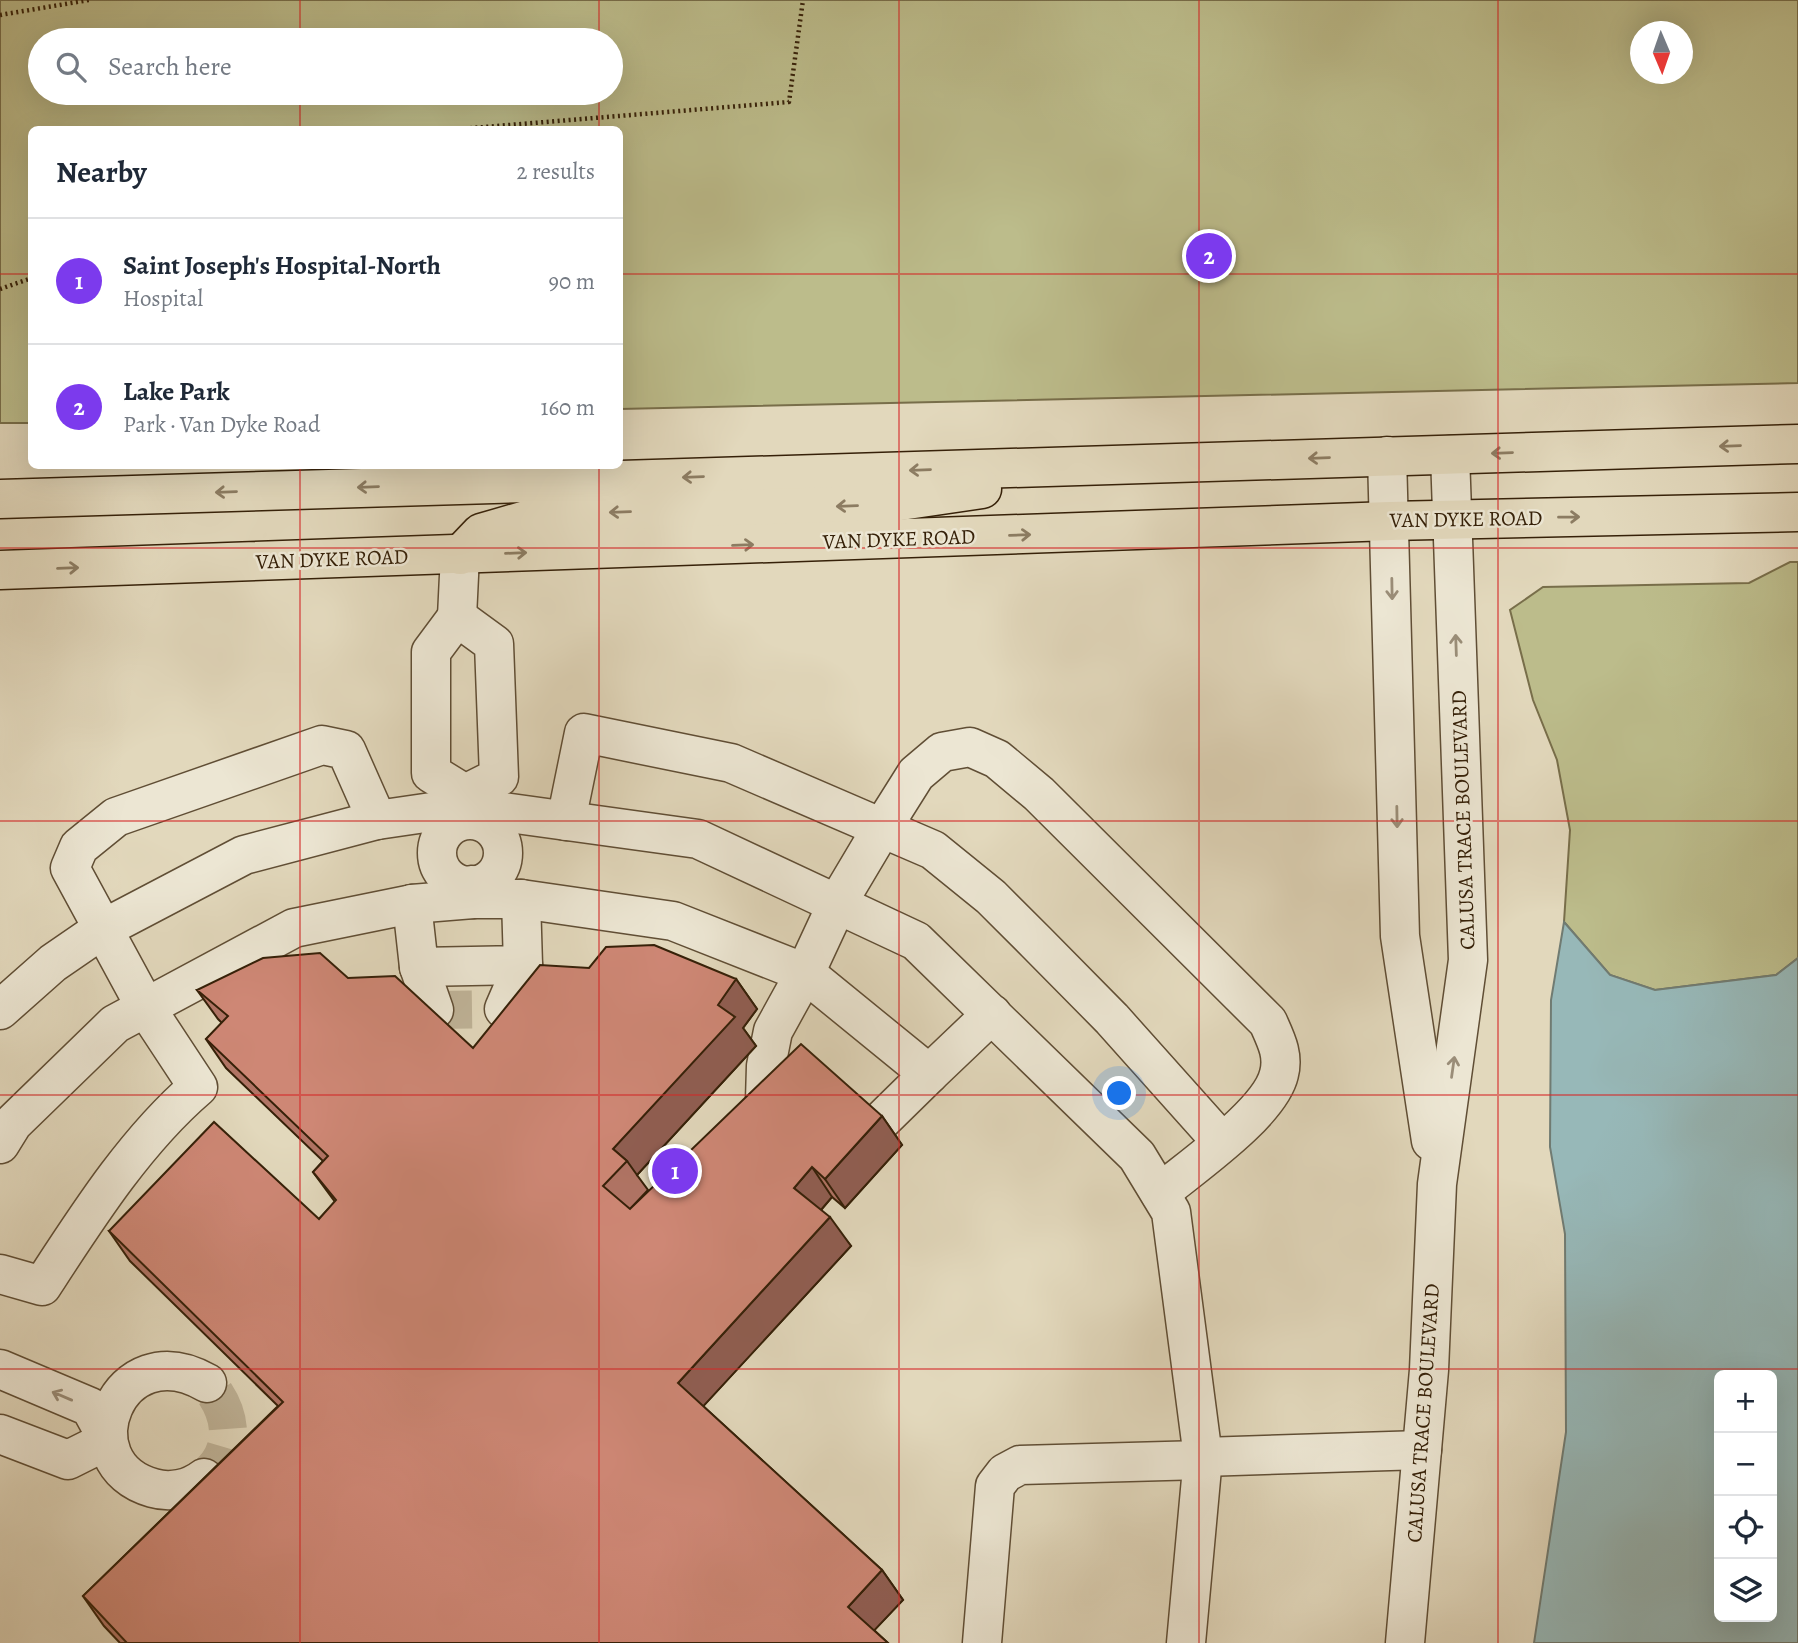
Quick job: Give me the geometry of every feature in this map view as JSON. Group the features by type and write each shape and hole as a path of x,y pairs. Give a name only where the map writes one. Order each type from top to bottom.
{"main road":[{"path":"0,499 1798,444"},
{"path":"460,555 481,533 526,520 567,514 873,505 1157,463"},
{"name":"VAN DYKE ROAD","path":"0,570 1390,521 1798,512"}],"street":[{"name":"CALUSA TRACE BOULEVARD","path":"1405,1643 1422,1451 1437,1184 1468,960 1450,455"},
{"name":"CALUSA TRACE BOULEVARD","path":"1387,456 1400,936 1437,1184"},
{"path":"460,555 457,617 431,652 431,773 466,807 492,827 503,846 500,866 494,875 473,892"},
{"path":"457,617 494,644 499,777 466,807"},
{"path":"566,821 584,733 731,764 933,850 991,897 1112,1019 1222,1141"},
{"path":"0,1274 42,1286 79,1228 167,1113 198,1087 146,1008 101,930 70,868 79,847 116,817 322,745 346,750 377,820"},
{"path":"778,1116 765,1100 765,1066 772,1031 805,973 838,902 915,774 942,752 970,747 997,759 1040,794 1268,1022 1280,1049 1279,1074 1270,1097 1160,1193"},
{"path":"0,1010 53,963 101,930 244,855 377,820 466,807 698,839 838,902 916,941 1137,1156 1171,1212 1203,1458 1186,1643"},
{"path":"0,1144 13,1123 115,1024 293,928 473,892 673,921 805,973 929,1074"},
{"path":"504,1009 523,965 522,899"},
{"path":"412,904 419,967 434,1010"},
{"path":"419,967 523,965"},
{"path":"878,1124 992,1014"},
{"path":"108,1440 108,1419 116,1400 129,1384 147,1373 168,1370 189,1373 207,1384"},
{"path":"2,1374 90,1407 116,1460 127,1475 143,1485 161,1490 180,1489 204,1478"},
{"path":"0,1434 68,1460 108,1440"},
{"path":"982,1643 995,1486 1005,1473 1020,1465 1422,1451"}],"path":[{"path":"0,15 89,0"},
{"path":"496,126 789,102 803,0"},
{"path":"0,289 28,279"}],"green space":[{"path":"0,0 1798,0 1798,383 623,409 623,126 28,126 28,423 0,423"},
{"path":"1790,562 1798,562 1798,958 1776,975 1655,990 1610,975 1564,922 1570,830 1557,760 1533,700 1510,610 1543,587 1749,583"}],"water":[{"path":"1564,922 1610,975 1655,990 1776,975 1798,958 1798,1643 1534,1643 1566,1432 1565,1234 1550,1147 1551,1000"}],"building":[{"path":"654,945 736,979 718,1005 735,1017 613,1149 627,1161 603,1186 630,1209 801,1044 882,1116 825,1179 812,1167 794,1188 830,1217 678,1383 882,1570 848,1607 888,1643 127,1643 83,1596 283,1402 109,1231 214,1122 319,1219 336,1200 313,1172 328,1156 206,1039 228,1016 197,990 263,958 320,953 348,978 395,976 473,1048 540,965 589,968 606,947"}],"tunnel":[{"path":"434,1010 504,1009"},
{"path":"204,1478 215,1468 222,1456 228,1432 222,1407 207,1383"}],"place":[{"name":"Lake Park","path":"1209,256"},
{"name":"Saint Joseph's Hospital-North","path":"675,1171"}]}
